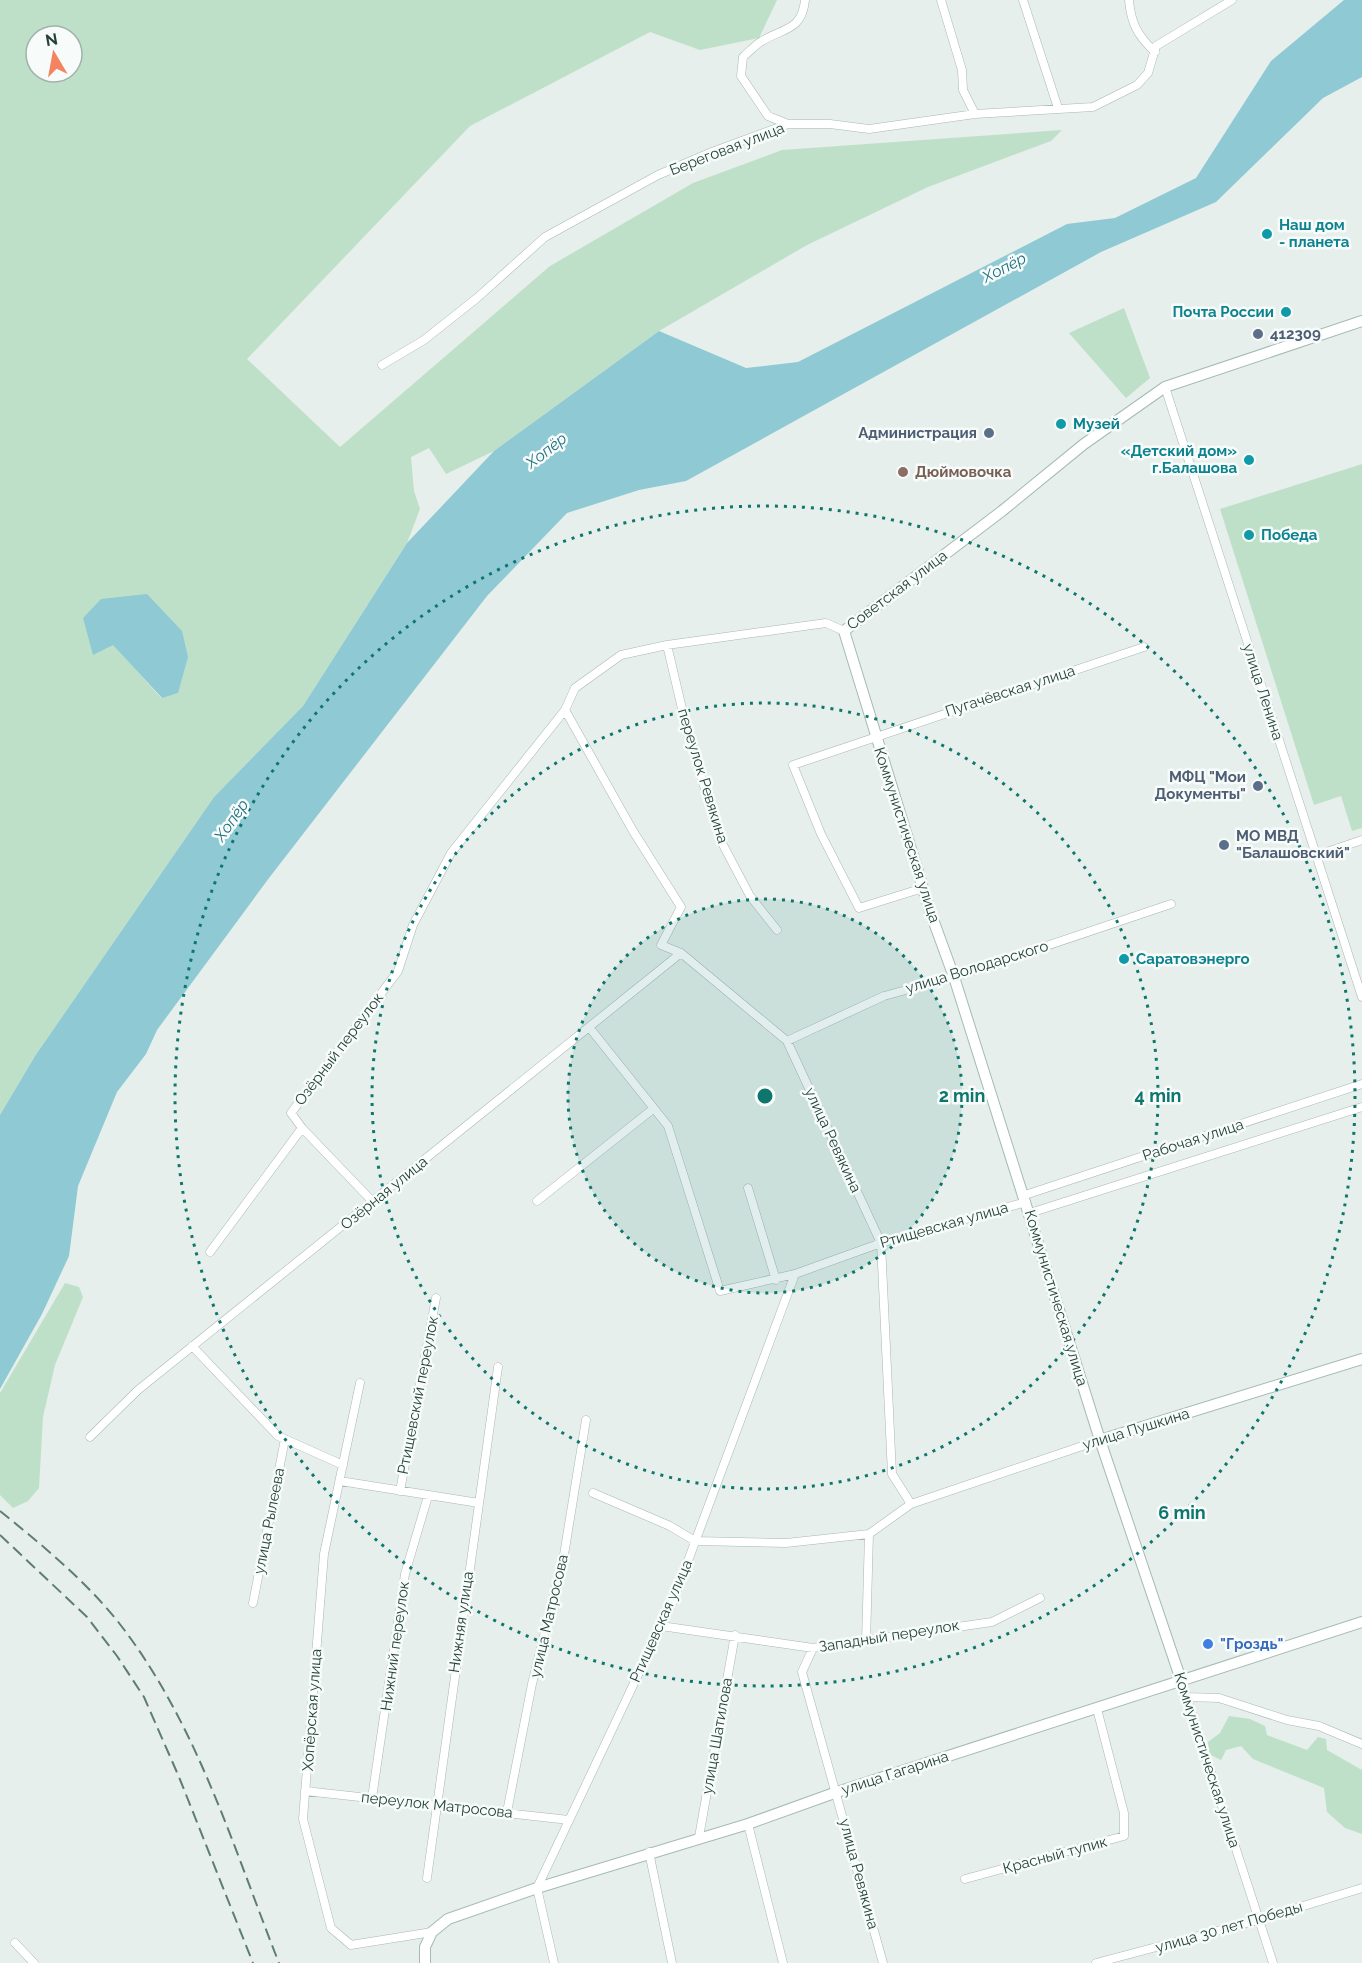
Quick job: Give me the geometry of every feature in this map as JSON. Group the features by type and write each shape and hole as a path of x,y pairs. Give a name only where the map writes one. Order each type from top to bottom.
{"street":[{"path":"788,124 768,116 741,76 743,57 762,41 789,30 804,13 805,0"},
{"path":"941,0 962,70 963,90 975,114"},
{"path":"1023,0 1058,108"},
{"path":"1129,0 1132,22 1139,37 1155,52"},
{"name":"Береговая улица","path":"382,365 424,340 477,298 545,237 658,175 788,124 831,124 869,129 975,114 1093,107 1137,85 1148,74 1156,46 1233,0"},
{"name":"Советская улица","path":"398,971 413,925 451,853 565,710 574,688 621,655 667,645 826,623 844,631 1002,511 1084,444 1165,387 1362,321"},
{"name":"улица Ленина","path":"1165,387 1362,997"},
{"name":"Коммунистическая улица","path":"844,631 875,735 1005,1142 1030,1213 1100,1440 1273,1963"},
{"name":"переулок Ревякина","path":"667,645 688,734 721,841 750,896 777,930"},
{"name":"Пугачёвская улица","path":"924,888 859,908 821,834 793,765 875,735 1144,647"},
{"name":"улица Ревякина","path":"565,710 633,831 681,907 661,945 681,953 787,1041 881,1243 892,1474 911,1504"},
{"path":"1315,856 1362,840"},
{"name":"улица Володарского","path":"787,1041 884,996 954,977 1171,904"},
{"name":"Озёрная улица","path":"90,1437 138,1390 681,953"},
{"name":"Озёрный переулок","path":"373,1202 302,1128 291,1113 398,971"},
{"name":"Ртищевская улица","path":"589,1027 668,1126 720,1291 776,1280 881,1243 1025,1198"},
{"name":"Рабочая улица","path":"1025,1198 1362,1084"},
{"name":"Рабочая улица","path":"1030,1213 1362,1107"},
{"path":"537,1201 653,1109"},
{"name":"Озёрный переулок","path":"210,1252 302,1128"},
{"path":"748,1188 776,1280"},
{"name":"Ртищевская улица","path":"537,1888 661,1626 795,1274"},
{"name":"Ртищевский переулок","path":"400,1491 436,1298"},
{"path":"192,1346 278,1436 343,1465"},
{"name":"улица Пушкина","path":"911,1504 1100,1440 1362,1359"},
{"name":"Нижняя улица","path":"427,1878 435,1805 498,1367"},
{"name":"Хопёрская улица","path":"360,1383 324,1554 303,1819 331,1928 351,1945 432,1932"},
{"name":"улица Матросова","path":"507,1812 532,1684 564,1555 586,1420"},
{"name":"улица Рылеева","path":"254,1603 285,1439"},
{"path":"340,1480 478,1503"},
{"path":"593,1492 670,1526 695,1541 786,1543 869,1534 911,1504"},
{"name":"Нижний переулок","path":"372,1798 405,1574 428,1496"},
{"path":"866,1642 869,1534"},
{"name":"Западный переулок","path":"661,1626 813,1648 866,1642 942,1627 992,1622 1040,1598"},
{"name":"улица Гагарина","path":"432,1932 448,1919 537,1888 649,1852 748,1824 837,1792 1362,1622"},
{"name":"улица Шатилова","path":"699,1837 735,1635"},
{"name":"улица Ревякина","path":"813,1648 802,1672 883,1963"},
{"path":"1186,1697 1219,1698 1287,1720 1319,1726 1362,1744"},
{"name":"Красный тупик","path":"965,1879 1124,1836 1124,1813 1097,1709"},
{"name":"переулок Матросова","path":"305,1791 569,1820"},
{"path":"748,1824 783,1963"},
{"path":"649,1852 672,1963"},
{"path":"537,1888 554,1963"},
{"name":"улица 30 лет Победы","path":"1096,1963 1258,1920 1362,1888"},
{"path":"425,1963 425,1947 432,1932"},
{"path":"15,1943 34,1963"}],"green space":[{"path":"0,0 777,0 759,38 700,50 650,32 470,126 247,359 340,447 550,266 693,183 782,150 1062,130 1051,141 928,187 807,245 659,331 494,451 446,474 429,448 411,457 414,491 420,509 407,543 303,706 214,797 35,1056 0,1115","holes":["113,644 178,693 161,698"]},
{"path":"1124,308 1150,378 1126,398 1069,333"},
{"path":"1362,464 1362,828 1352,831 1341,796 1314,805 1220,509"},
{"path":"65,1283 79,1287 83,1297 55,1365 43,1417 39,1488 28,1501 13,1508 0,1495 0,1393"},
{"path":"1229,1716 1250,1719 1265,1726 1267,1735 1307,1750 1318,1737 1326,1739 1327,1750 1362,1770 1362,1834 1345,1828 1327,1812 1324,1788 1253,1759 1241,1746 1226,1750 1221,1760 1209,1754 1208,1742 1220,1733"}],"water":[{"name":"Хопёр","path":"1344,0 1362,0 1362,77 1323,98 1216,202 1101,252 686,481 639,490 567,513 487,596 269,878 157,1030 146,1054 117,1092 78,1186 69,1256 42,1314 0,1389 0,1115 35,1056 214,797 303,706 407,543 494,451 659,331 746,368 798,362 1067,224 1115,218 1196,178 1271,61"},
{"path":"147,594 182,631 188,657 178,693 162,698 113,645 93,655 83,618 101,599"}],"railway":[{"path":"0,1511 92,1592 119,1623 146,1662 192,1744 229,1831 279,1963"},
{"path":"0,1535 87,1617 117,1656 144,1697 179,1777 253,1963"}],"place":[{"name":"Наш дом - планета","path":"1267,234"},
{"name":"Почта России","path":"1286,312"},
{"name":"412309","path":"1258,334"},
{"name":"Музей","path":"1061,424"},
{"name":"Администрация","path":"989,433"},
{"name":"«Детский дом» г.Балашова","path":"1249,460"},
{"name":"Дюймовочка","path":"903,472"},
{"name":"Победа","path":"1249,535"},
{"name":"МФЦ \"Мои Документы\"","path":"1258,786"},
{"name":"МО МВД \"Балашовский\"","path":"1224,845"},
{"name":"Саратовэнерго","path":"1124,959"},
{"name":"\"Гроздь\"","path":"1208,1644"}]}
